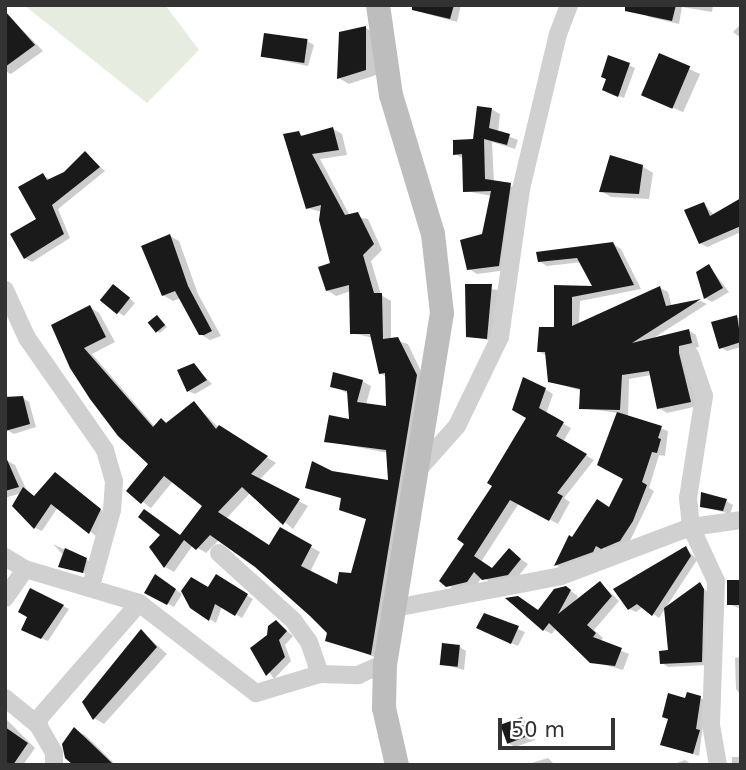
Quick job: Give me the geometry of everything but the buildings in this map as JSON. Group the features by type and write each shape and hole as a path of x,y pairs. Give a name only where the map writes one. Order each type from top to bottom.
{"street":[{"path":"378,5 391,95 429,220 440,278 439,348 385,663 384,708 392,759"},
{"path":"418,471 457,426 500,337 521,189 544,107 558,34 569,5"},
{"path":"5,290 27,338 105,450 114,482 112,510 91,586"},
{"path":"690,355 704,396 688,498 691,527 716,581 711,725 718,765"},
{"path":"395,608 561,576 691,527 741,520"},
{"path":"219,553 293,620 309,642 320,674"},
{"path":"5,557 25,569 91,586 139,603 247,690 265,692 320,674 358,675 385,663"},
{"path":"5,598 25,569"},
{"path":"37,725 40,717 139,603"},
{"path":"5,698 37,725 54,753 54,765"}],"shaded area":[{"path":"24,5 165,5 199,50 147,103"}]}
